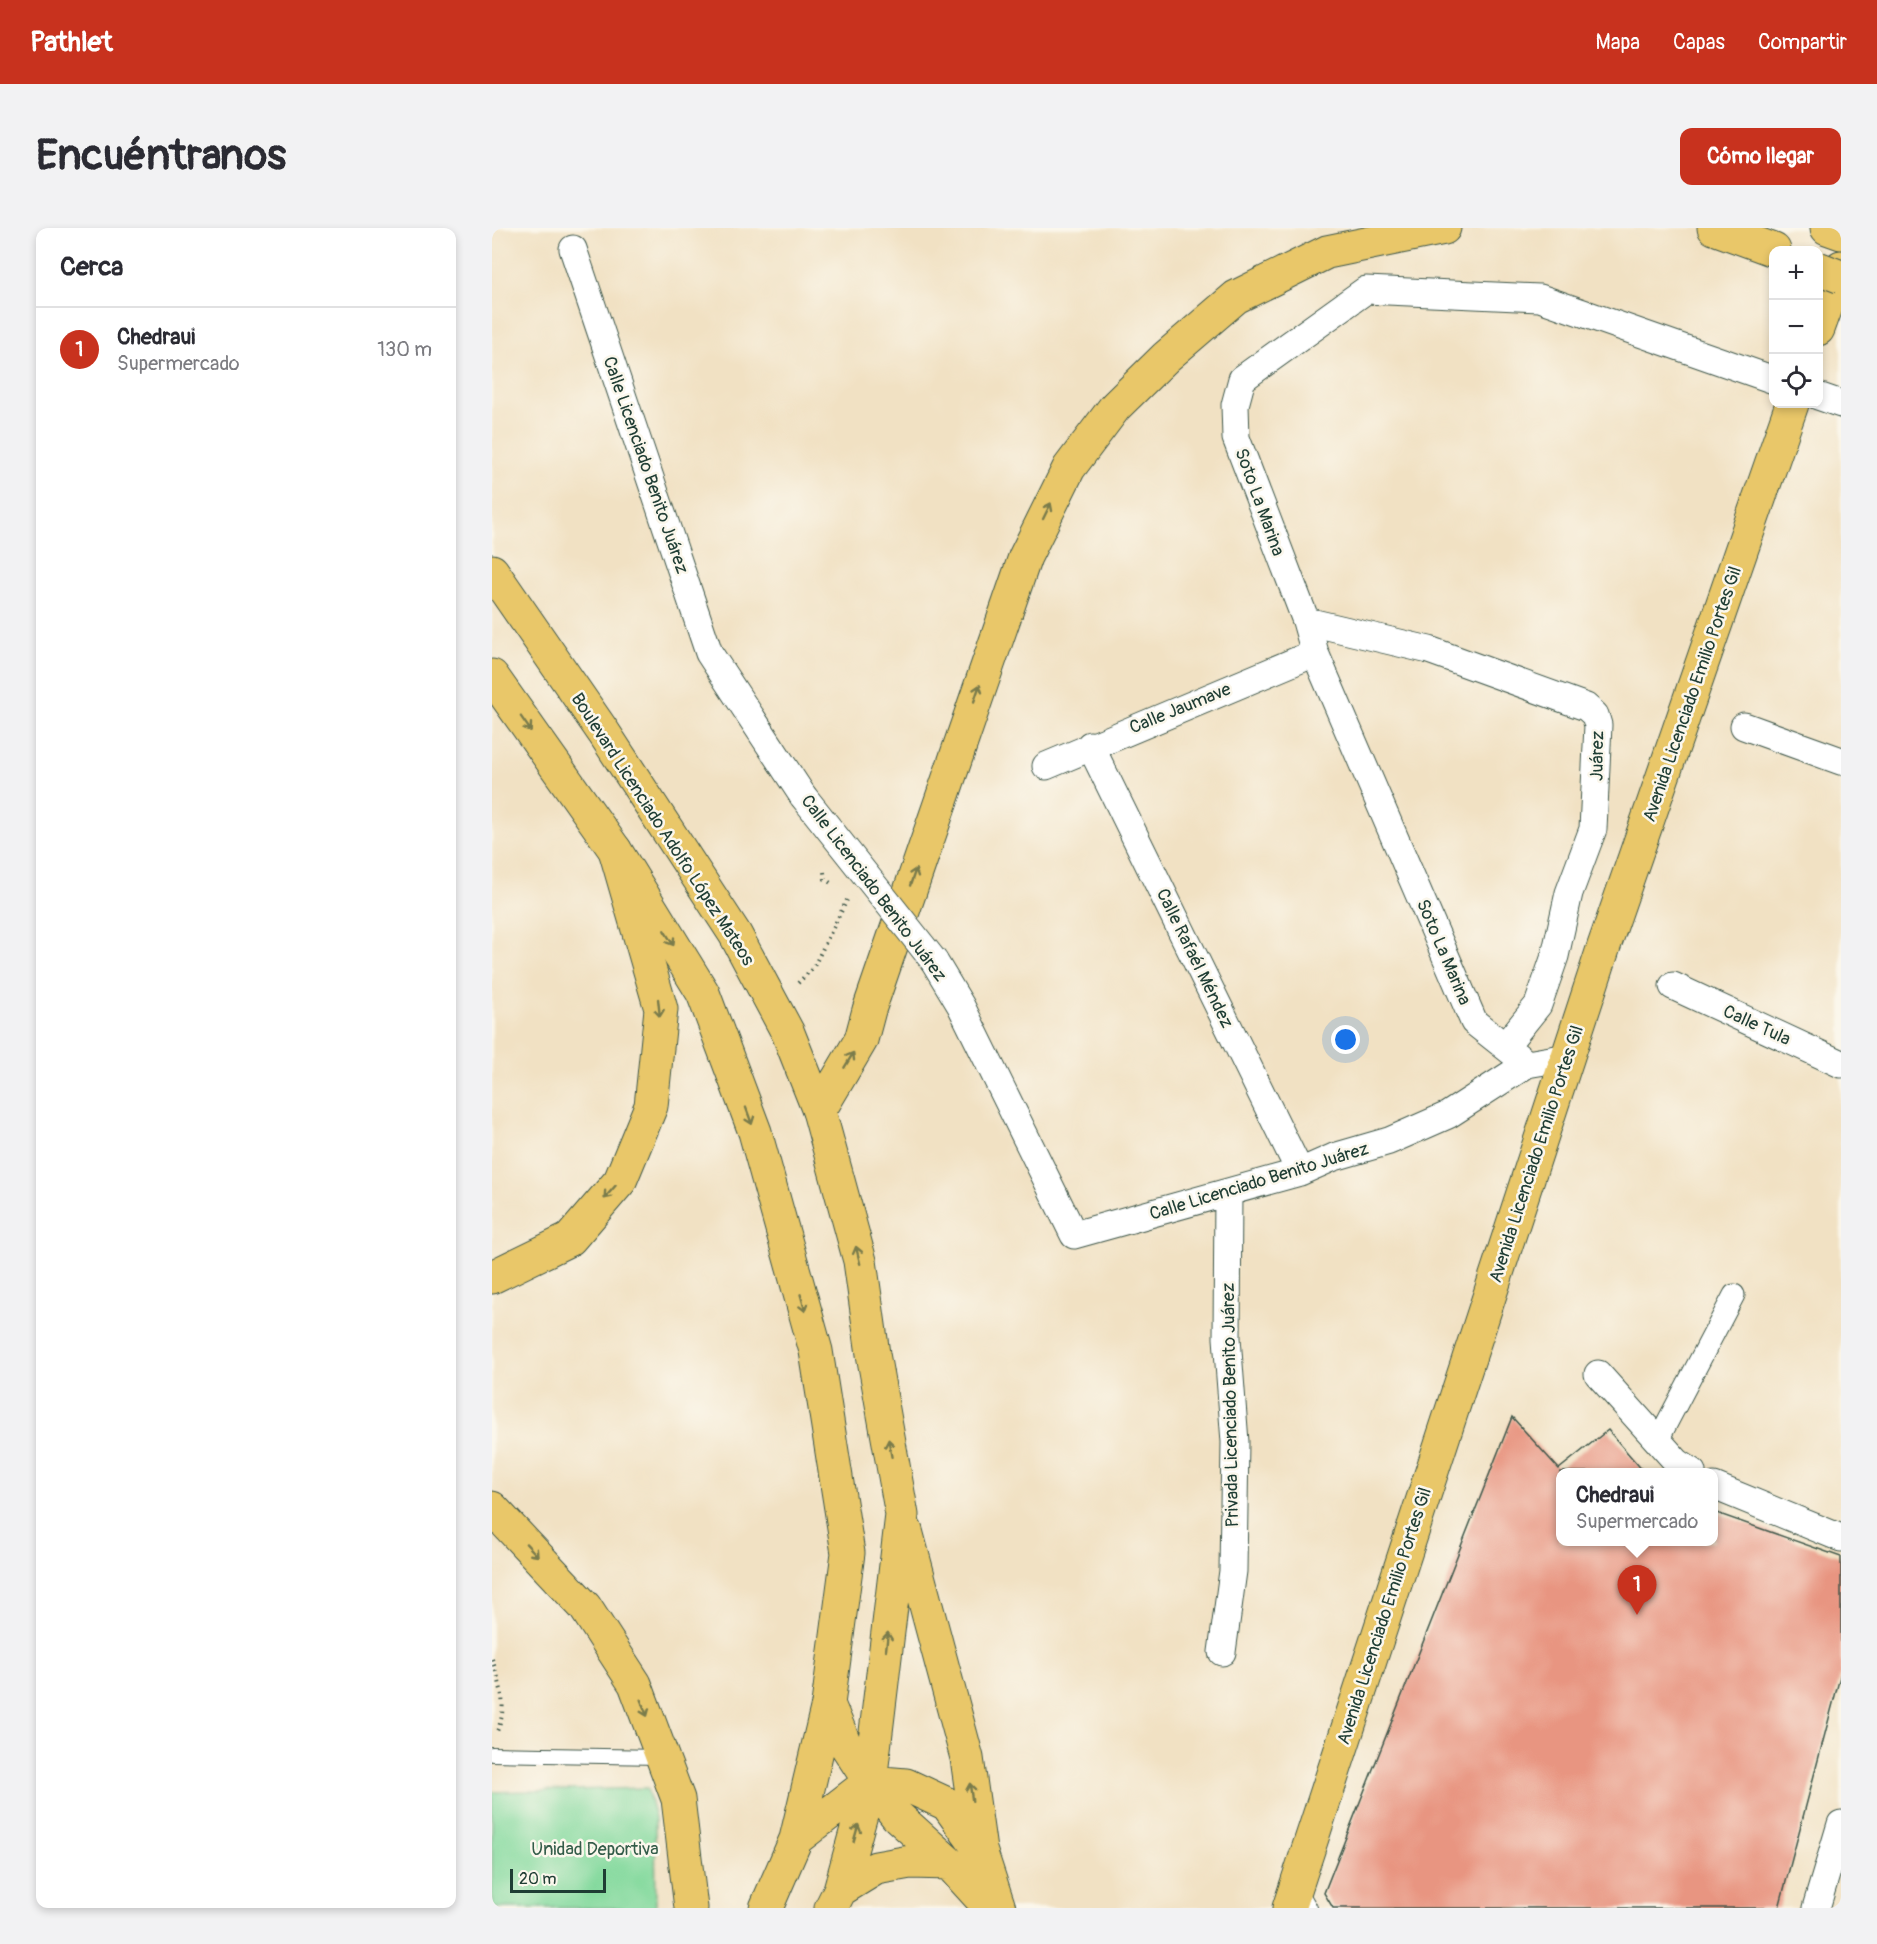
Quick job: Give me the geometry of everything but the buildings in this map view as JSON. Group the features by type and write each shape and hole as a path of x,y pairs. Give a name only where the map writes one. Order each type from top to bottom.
{"main road":[{"path":"819,1111 861,1040 868,1010 1025,557 1069,468 1115,407 1166,357 1236,297 1327,252 1444,228"},
{"path":"1716,228 1769,248"},
{"path":"1827,228 1841,233"},
{"path":"1823,316 1841,267"},
{"path":"1823,270 1841,277"},
{"name":"Avenida Licenciado Emilio Portes Gil","path":"1299,1900 1568,1057 1791,408"},
{"name":"Boulevard Licenciado Adolfo López Mateos","path":"492,572 604,733 735,934 788,1034 819,1111 860,1261 873,1354 902,1515 870,1782 835,1899"},
{"path":"492,676 615,850 703,993 755,1132 816,1351 848,1553 828,1704 796,1839 766,1908"},
{"path":"492,1277 570,1239 620,1181 651,1107 661,1009 615,850"},
{"path":"492,1508 585,1607 634,1684 664,1757 678,1799 691,1908"},
{"path":"902,1515 967,1758 980,1850 999,1908"},
{"path":"828,1704 844,1742 870,1782 897,1816 949,1863 990,1908"},
{"path":"796,1839 870,1782 906,1785 947,1804 980,1850"},
{"path":"835,1899 876,1868 910,1862 949,1863"}],"street":[{"name":"Calle Licenciado Benito Juárez","path":"573,249 710,653 803,796 934,962 961,1006 1074,1234 1300,1172 1334,1157 1389,1141 1448,1116 1527,1064 1568,1057"},
{"name":"Soto La Marina","path":"1527,1064 1474,1022 1315,653 1306,621 1236,438 1235,405 1242,379 1366,290 1540,298 1769,379"},
{"path":"1823,398 1841,404"},
{"name":"Juárez","path":"1306,621 1429,650 1586,707 1595,715 1598,725 1598,764 1593,829 1569,893 1555,956 1538,1005 1505,1046"},
{"name":"Calle Jaumave","path":"1046,766 1090,745 1315,653"},
{"path":"1744,726 1841,761"},
{"name":"Calle Rafaél Méndez","path":"1090,745 1300,1172"},
{"name":"Calle Tula","path":"1673,986 1841,1064"},
{"name":"Privada Licenciado Benito Juárez","path":"1222,1652 1233,1571 1235,1454 1227,1338 1228,1192"},
{"path":"1658,1440 1734,1295"},
{"path":"1598,1374 1677,1462 1685,1468"},
{"path":"1718,1488 1841,1538"},
{"path":"1816,1908 1841,1824"}],"lane":[{"path":"492,1754 664,1757"}],"path":[{"path":"839,841 824,871 825,879 839,890"},
{"path":"769,998 792,989 813,968 847,903 846,895"},
{"path":"492,1659 503,1691 501,1722 492,1741"}],"green space":[{"name":"Unidad Deportiva","path":"647,1788 655,1818 656,1908 492,1908 492,1792"}],"place":[{"name":"Chedraui","path":"1637,1615"}]}
